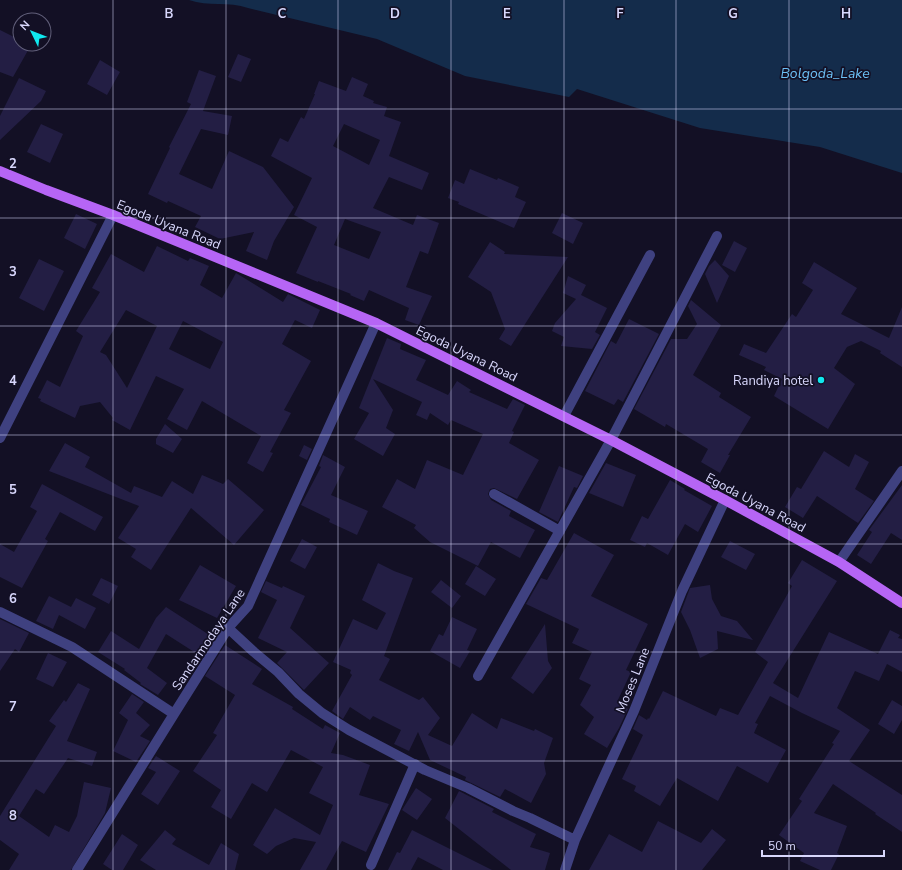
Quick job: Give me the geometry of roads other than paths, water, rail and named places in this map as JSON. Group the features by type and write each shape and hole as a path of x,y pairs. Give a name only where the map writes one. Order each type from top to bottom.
{"main road":[{"name":"Egoda Uyana Road","path":"0,171 113,215 376,323 564,416 726,500 839,562 902,603"}],"street":[{"path":"0,438 113,215"},
{"path":"478,676 611,440 717,236"},
{"path":"564,416 650,255"},
{"name":"Sandarmodaya Lane","path":"78,870 228,628 248,606 376,323"},
{"path":"839,562 902,471"},
{"path":"494,494 560,531"},
{"name":"Moses Lane","path":"565,870 575,840 634,711 682,591 726,500"},
{"path":"0,612 72,647 174,714"},
{"path":"228,628 278,672 299,694 322,713 349,730 415,764 575,840"},
{"path":"371,865 415,764"}],"water":[{"name":"Bolgoda_Lake","path":"189,0 902,0 902,173 820,147 700,128 577,89 569,97 465,76 377,39 241,6 204,3"}],"place":[{"name":"Randiya hotel","path":"821,380"}]}
